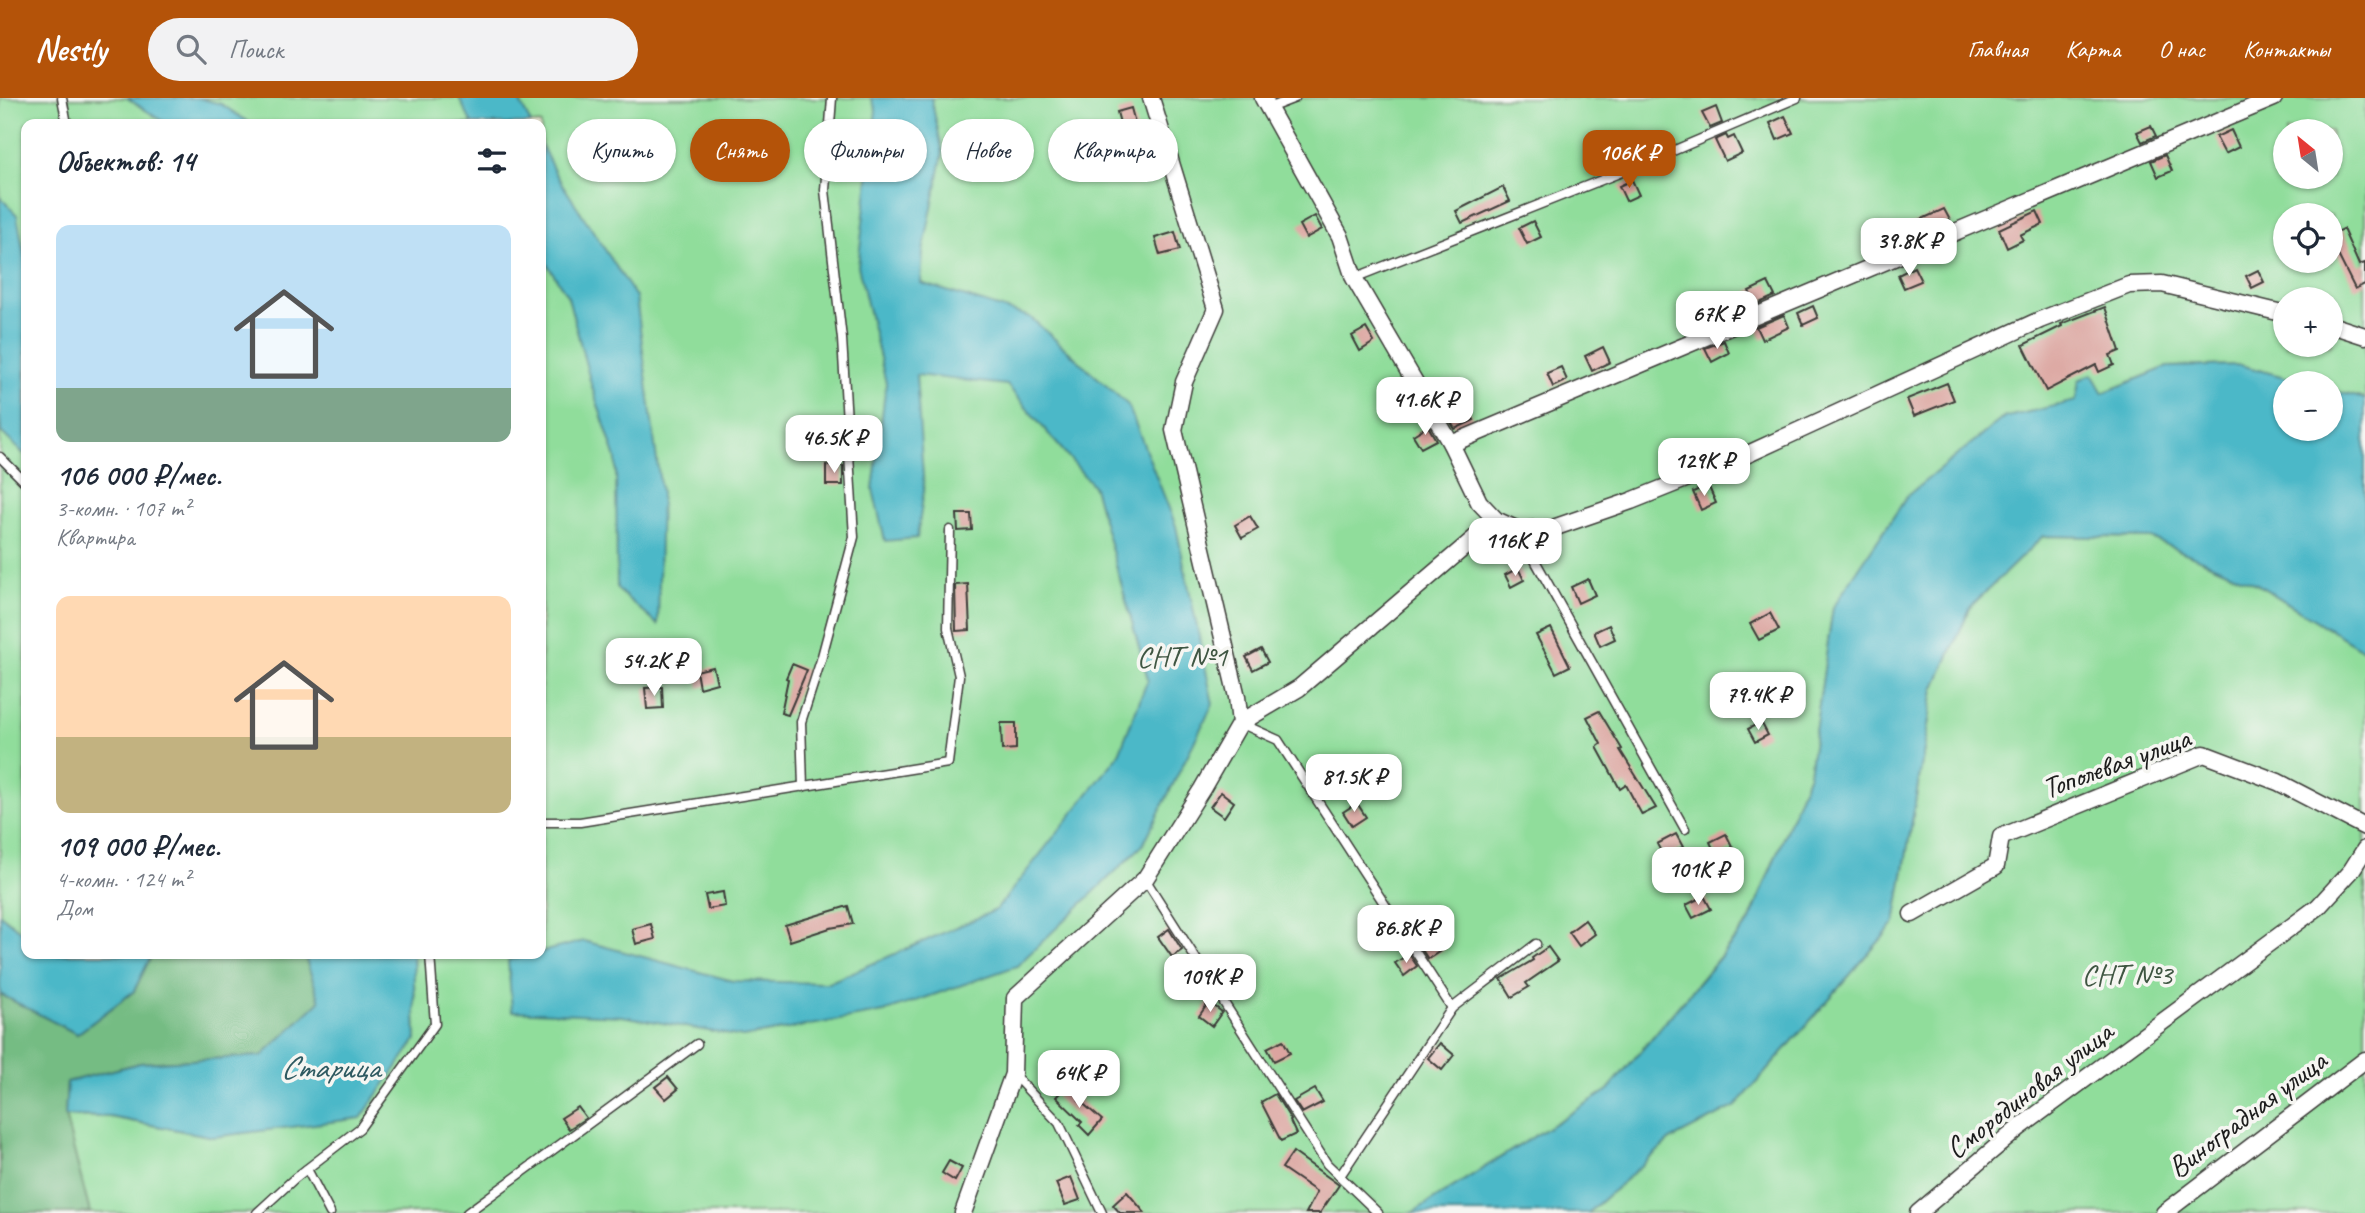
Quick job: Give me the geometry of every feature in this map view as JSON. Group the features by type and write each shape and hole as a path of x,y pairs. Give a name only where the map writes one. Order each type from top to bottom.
{"street":[{"path":"1150,98 1216,309 1184,382 1174,430 1237,698 1240,723"},
{"path":"1451,444 2274,98"},
{"path":"1266,103 1340,236 1354,278 1451,444 1479,502 1496,520 1518,530 1553,528 1631,501 1748,454 2040,320 2129,285 2162,284 2273,311"},
{"path":"2343,327 2361,329"},
{"path":"963,1213 1013,1074 1015,998 1145,879 1240,723 1299,688 1496,520"},
{"name":"Тополевая улица","path":"1912,914 1996,866 2001,837 2204,754 2278,782 2365,827"},
{"name":"Смородиновая улица","path":"1918,1213 2020,1127 2318,906 2351,871 2365,849"},
{"name":"Виноградная улица","path":"2164,1213 2365,1060"}],"lane":[{"path":"62,98 66,119"},
{"path":"803,788 801,722 821,660 854,537 842,339 825,190 832,98"},
{"path":"1266,103 1295,98"},
{"path":"1354,278 1647,162 1797,98"},
{"path":"0,457 21,478"},
{"path":"546,822 580,822 948,763 959,676 948,628 950,530"},
{"path":"1518,530 1685,829"},
{"path":"1240,723 1278,740 1451,1008"},
{"path":"1145,879 1327,1164 1378,1213"},
{"path":"1340,1177 1451,1008 1536,944"},
{"path":"257,1213 307,1169 360,1128 435,1024 430,959"},
{"path":"467,1213 697,1044"},
{"path":"1013,1074 1059,1122 1102,1213"},
{"path":"307,1169 330,1213"}],"green space":[{"name":"СНТ №1","path":"0,98 2365,98 2365,399 2343,393 2343,371 2273,371 2273,374 2240,365 2167,367 2102,393 2093,375 2079,380 2077,401 2003,418 1833,608 1809,774 1749,922 1608,1090 1412,1213 90,1213 65,1116 110,1117 214,1137 416,1040 413,959 546,959 546,119 21,119 21,931 0,914"},
{"name":"СНТ №3","path":"2043,536 2151,538 2257,584 2365,651 2365,1213 1588,1213 1670,1140 1736,1106 1895,923 1934,689 1971,606"},
{"path":"150,959 306,959 320,1001 262,1056 140,1063 67,1082 65,1116 90,1213 0,1213 0,994 77,1034 134,991"}],"water":[{"path":"127,98 198,98 221,104 244,119 159,119"},
{"path":"459,98 518,98 528,119 470,119"},
{"path":"871,98 931,98 941,144 941,163 923,252 921,283 1030,317 1128,405 1176,526 1213,704 1143,845 1017,966 884,1012 743,1037 622,1016 512,1011 508,960 546,959 546,951 584,941 733,981 828,983 996,910 1118,756 1148,679 1094,487 1007,385 916,375 924,490 917,538 885,541 873,490 886,383 858,266 868,182 927,182 927,119 875,119 876,110"},
{"path":"546,154 555,173 636,297 661,492 658,625 617,589 616,459 591,384 568,297 546,262"},
{"path":"0,197 17,215 21,237 21,451 1,432"},
{"path":"2240,365 2273,374 2273,441 2343,441 2343,393 2365,399 2365,651 2257,584 2151,538 2043,536 1971,606 1934,689 1895,923 1736,1106 1670,1140 1588,1213 1412,1213 1608,1090 1749,923 1809,774 1833,607 1908,495 2003,418 2076,401 2079,380 2092,374 2103,393 2167,367"},
{"path":"0,914 21,931 21,959 150,959 134,991 77,1034 0,994"},
{"name":"Старица","path":"306,959 413,959 416,1040 361,1118 214,1137 110,1117 65,1116 67,1082 140,1063 262,1056 320,1001"}],"building":[{"path":"1716,107 1722,123 1710,128 1702,113"},
{"path":"1131,108 1134,119 1119,119 1117,112"},
{"path":"1785,116 1793,133 1777,140 1770,123"},
{"path":"2151,126 2156,136 2142,142 2137,132"},
{"path":"2231,130 2239,147 2225,154 2216,137"},
{"path":"1726,135 1728,139 1734,136 1742,153 1725,161 1715,140"},
{"path":"2165,155 2172,171 2158,177 2151,161"},
{"path":"1632,180 1639,195 1626,201 1619,186"},
{"path":"1503,187 1510,201 1462,223 1456,211"},
{"path":"1944,209 1951,222 1897,245 1891,233"},
{"path":"2037,211 2043,224 2020,235 2023,240 2007,248 1999,229"},
{"path":"1315,216 1322,229 1306,238 1299,225"},
{"path":"1533,221 1541,237 1527,244 1519,228"},
{"path":"2343,229 2359,265 2365,263 2365,284 2355,289 2343,265"},
{"path":"1175,232 1180,250 1160,255 1155,238"},
{"path":"1914,267 1921,281 1904,288 1898,275"},
{"path":"2258,270 2264,282 2252,288 2246,276"},
{"path":"1768,282 1775,296 1755,305 1749,291"},
{"path":"1813,306 1818,318 1803,325 1798,313"},
{"path":"2105,307 2120,351 2110,355 2114,365 2099,372 2096,365 2046,391 2023,345 2062,326 2061,324"},
{"path":"1706,308 1713,323 1696,329 1690,316"},
{"path":"1784,315 1789,327 1762,340 1756,327"},
{"path":"1366,328 1374,342 1360,351 1352,336"},
{"path":"1724,341 1729,353 1712,362 1705,348"},
{"path":"1603,347 1610,362 1592,371 1585,356"},
{"path":"1561,367 1567,380 1553,387 1547,373"},
{"path":"1947,383 1954,400 1914,416 1907,399"},
{"path":"1467,406 1474,420 1455,429 1447,416"},
{"path":"1428,426 1436,440 1421,448 1413,435"},
{"path":"826,465 843,466 843,485 826,485"},
{"path":"1708,485 1716,503 1701,510 1693,492"},
{"path":"957,514 971,514 972,530 958,531"},
{"path":"1250,516 1258,529 1242,538 1235,525"},
{"path":"1518,568 1524,580 1511,587 1505,575"},
{"path":"1588,579 1595,595 1578,603 1571,587"},
{"path":"968,584 970,630 956,631 955,585"},
{"path":"1770,613 1779,630 1759,640 1750,624"},
{"path":"1609,625 1615,639 1600,646 1594,632"},
{"path":"1551,628 1570,666 1556,673 1536,635"},
{"path":"1261,649 1268,662 1253,670 1246,657"},
{"path":"792,664 807,670 788,715 781,713 788,679 786,678"},
{"path":"713,667 717,683 699,688 696,671"},
{"path":"662,687 663,708 647,709 645,688"},
{"path":"1599,711 1656,808 1642,815 1626,785 1620,789 1597,747 1601,744 1587,717"},
{"path":"1761,722 1768,735 1755,742 1748,729"},
{"path":"1001,723 1016,723 1016,749 1002,750"},
{"path":"1335,778 1343,790 1332,798 1323,786"},
{"path":"1221,792 1234,802 1224,817 1210,807"},
{"path":"1357,803 1366,817 1352,826 1343,812"},
{"path":"1676,834 1683,847 1664,857 1657,844"},
{"path":"1726,834 1733,848 1717,857 1710,842"},
{"path":"723,892 725,906 708,909 705,895"},
{"path":"1704,896 1711,909 1693,918 1686,905"},
{"path":"848,906 853,924 830,928 790,941 785,925"},
{"path":"1585,920 1595,934 1579,946 1569,932"},
{"path":"651,924 655,939 636,944 632,929"},
{"path":"1169,929 1182,950 1172,957 1158,937"},
{"path":"1439,933 1448,946 1428,959 1420,947"},
{"path":"1548,947 1558,961 1526,983 1529,987 1512,997 1501,979 1533,960 1532,958"},
{"path":"1409,954 1417,966 1404,976 1395,963"},
{"path":"1209,1002 1222,1012 1212,1026 1199,1016"},
{"path":"1283,1040 1290,1053 1274,1061 1267,1048"},
{"path":"1440,1043 1454,1055 1442,1070 1428,1058"},
{"path":"668,1077 678,1089 666,1099 655,1087"},
{"path":"1067,1085 1081,1098 1079,1100 1102,1120 1089,1135 1079,1125 1082,1122 1056,1097"},
{"path":"1315,1089 1323,1102 1302,1113 1294,1101"},
{"path":"1275,1094 1296,1134 1281,1141 1261,1102"},
{"path":"578,1107 586,1118 569,1129 561,1118"},
{"path":"1293,1152 1339,1185 1320,1213 1306,1213 1317,1192 1282,1168"},
{"path":"949,1161 962,1168 955,1181 942,1173"},
{"path":"1071,1177 1080,1200 1065,1205 1056,1183"},
{"path":"1127,1192 1145,1213 1120,1213 1113,1205"}]}
